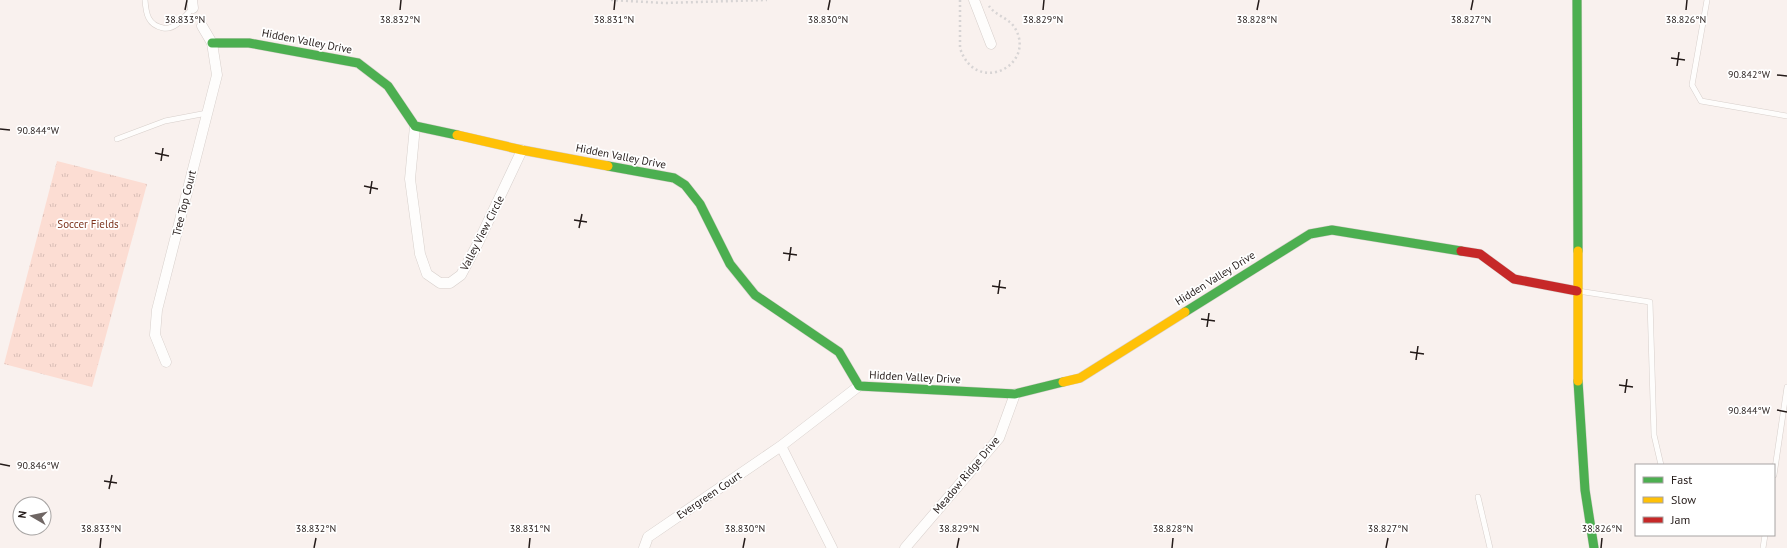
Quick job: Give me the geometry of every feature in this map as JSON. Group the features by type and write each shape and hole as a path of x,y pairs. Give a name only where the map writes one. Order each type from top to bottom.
{"street":[{"path":"974,0 991,44"},
{"path":"1577,0 1578,395 1580,442 1585,490 1594,548"},
{"path":"202,26 212,43"},
{"name":"Hidden Valley Drive","path":"212,43 249,43 358,64 373,73 388,86 415,126 522,150 674,178 685,185 700,204 730,264 755,295 839,352 859,386 1015,394 1080,378 1290,245 1310,234 1332,230 1480,254 1496,267 1514,278 1577,291"},
{"name":"Tree Top Court","path":"166,362 155,335 157,310 217,75 212,43"},
{"name":"Valley View Circle","path":"415,126 410,180 420,254 427,274 440,283 450,283 461,275 477,245 522,150"},
{"path":"832,548 781,446 859,386"},
{"name":"Meadow Ridge Drive","path":"905,548 999,438 1015,394"},
{"name":"Evergreen Court","path":"644,548 648,537 781,446"}],"lane":[{"path":"145,0 146,11 150,23 157,27 168,29 177,24 193,4"},
{"path":"1707,0 1692,85 1701,101 1787,116"},
{"path":"117,139 165,121 207,113"},
{"path":"1577,291 1650,302 1654,435 1661,464"},
{"path":"1775,468 1787,387"},
{"path":"1478,497 1490,548"},
{"path":"1763,548 1765,536"}],"path":[{"path":"611,0 664,3 767,0"}],"green space":[{"name":"Soccer Fields","path":"57,161 147,184 92,387 4,364"}],"traffic: fast":[{"path":"1577,0 1578,251"},
{"path":"212,43 249,43 358,63 388,86 415,126 457,135"},
{"path":"608,166 674,178 685,185 700,204 730,264 755,295 839,352 859,386 1015,394 1063,382"},
{"path":"1185,312 1310,234 1332,230 1461,251"},
{"path":"1578,381 1585,490 1594,548"}],"traffic: slow":[{"path":"457,135 522,150 608,166"},
{"path":"1578,251 1578,381"},
{"path":"1063,382 1080,378 1185,312"}],"traffic: jam":[{"path":"1461,251 1480,254 1514,279 1577,291"}]}
